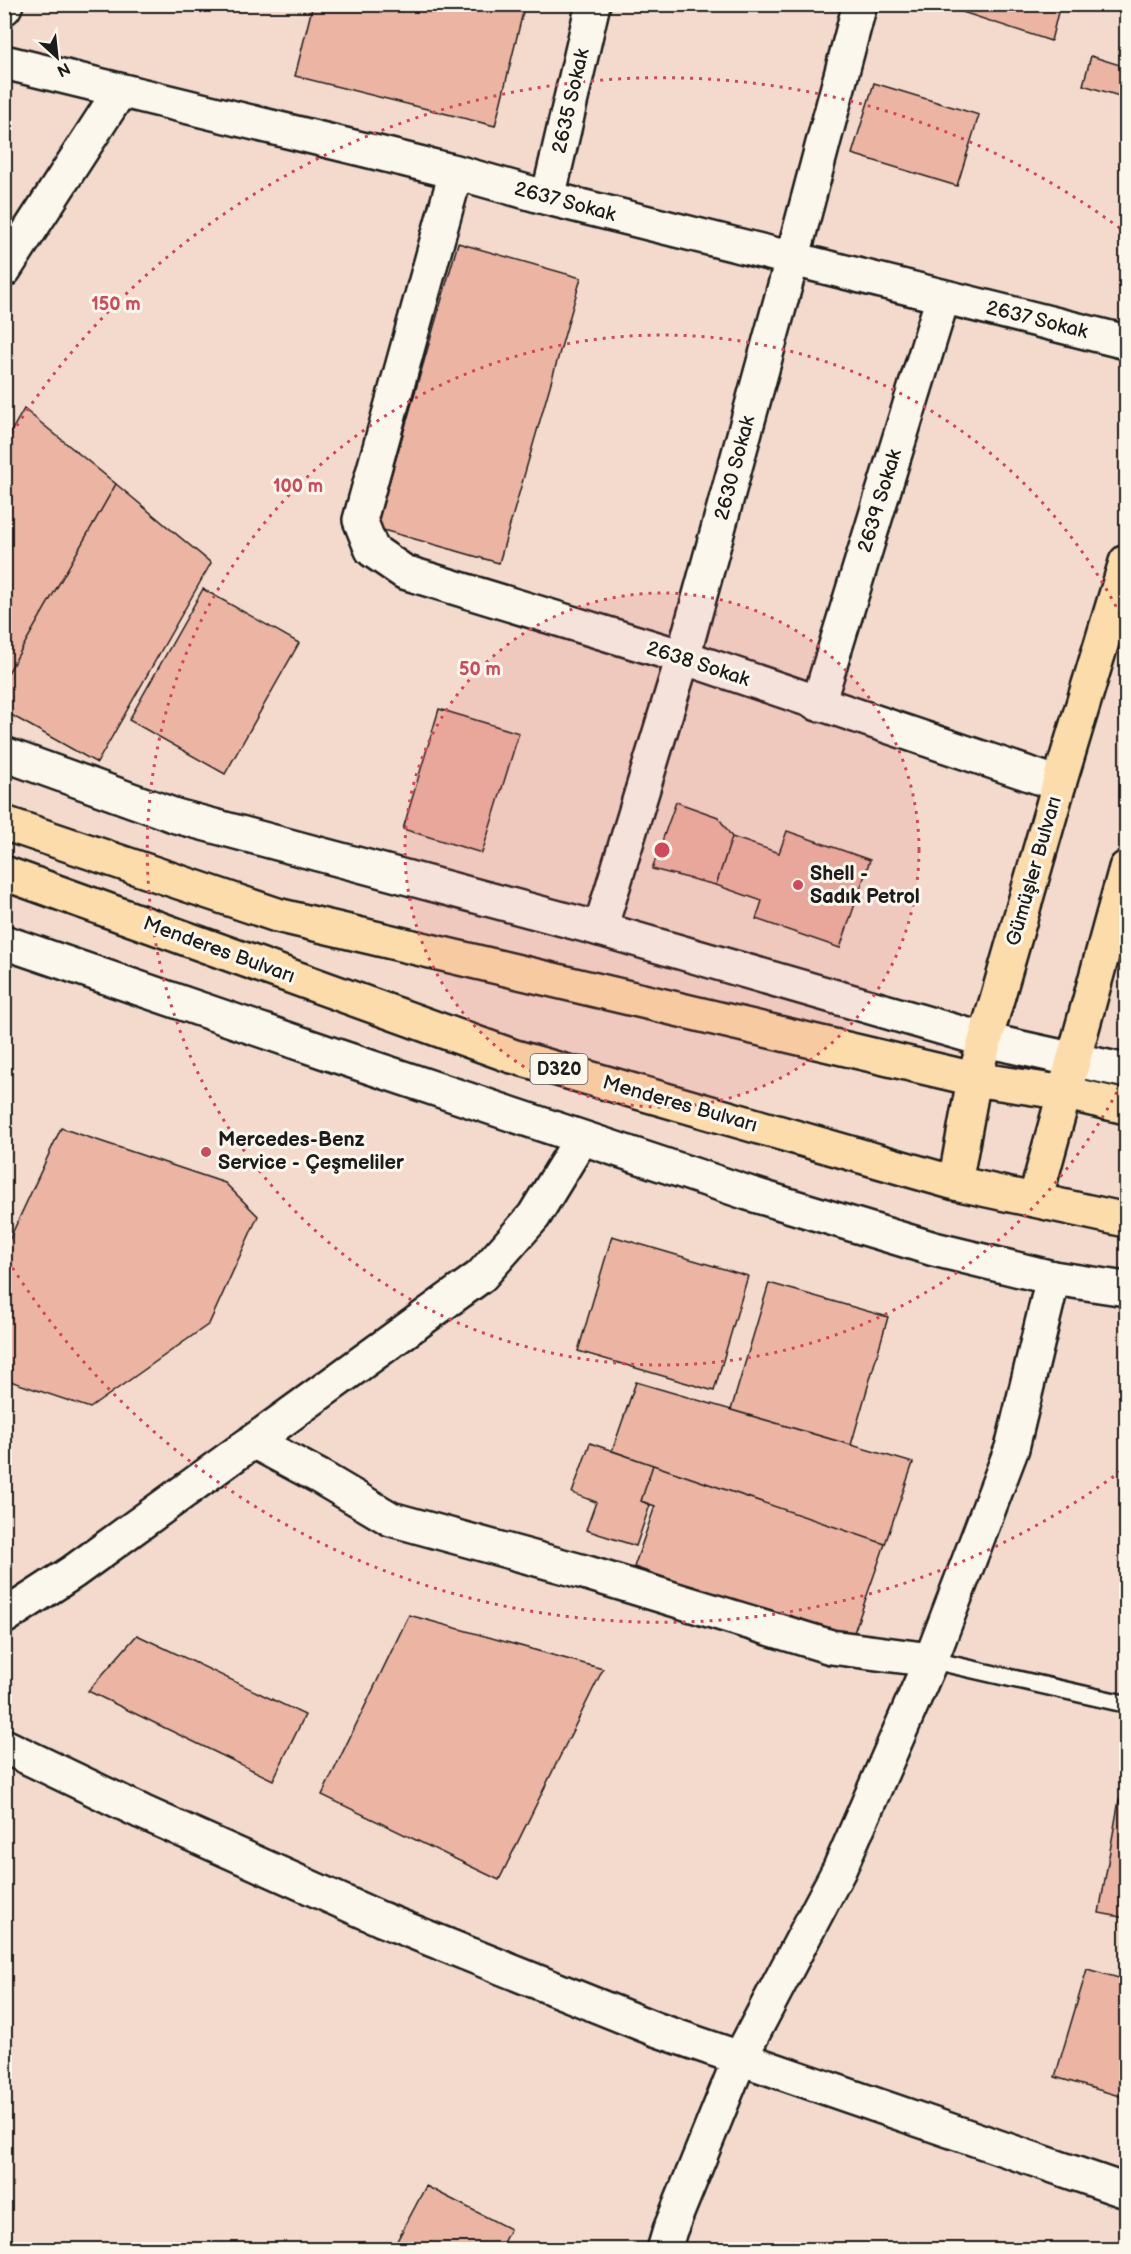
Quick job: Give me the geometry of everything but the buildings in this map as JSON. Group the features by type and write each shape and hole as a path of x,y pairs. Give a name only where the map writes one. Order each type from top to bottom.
{"main road":[{"name":"Gümüşler Bulvarı","path":"955,1184 974,1079 1126,562"},
{"path":"4,823 277,915 974,1079 1066,1093 1126,1107"},
{"path":"1035,1200 1126,868"},
{"name":"Menderes Bulvarı","path":"4,873 512,1056 955,1184 1126,1220"}],"street":[{"name":"2635 Sokak","path":"548,198 593,4"},
{"name":"2630 Sokak","path":"600,929 682,657 860,4"},
{"name":"2637 Sokak","path":"4,62 456,172 548,198 792,260 1126,342"},
{"path":"4,270 120,91"},
{"name":"2638 Sokak","path":"456,172 360,520 372,550 404,572 682,657 1059,784"},
{"name":"2639 Sokak","path":"818,704 943,297"},
{"path":"4,754 176,816 600,929 985,1040 1126,1071"},
{"path":"4,942 581,1139 748,1193 922,1245 1053,1278 1126,1289"},
{"path":"4,1617 73,1572 481,1276 534,1216 581,1139"},
{"path":"664,2250 740,2058 839,1870 931,1660 1012,1448 1053,1278"},
{"path":"253,1441 320,1477 391,1520 584,1572 831,1647 931,1660"},
{"path":"4,1746 142,1812 381,1919 655,2029 1126,2191"}],"lane":[{"path":"931,1660 1126,1704"}],"shaded area":[{"path":"5,5 1126,5 1126,2249 5,2250"}],"place":[{"name":"Shell - Sadık Petrol","path":"798,885"},
{"name":"Mercedes-Benz Service - Çeşmeliler","path":"206,1152"}]}
